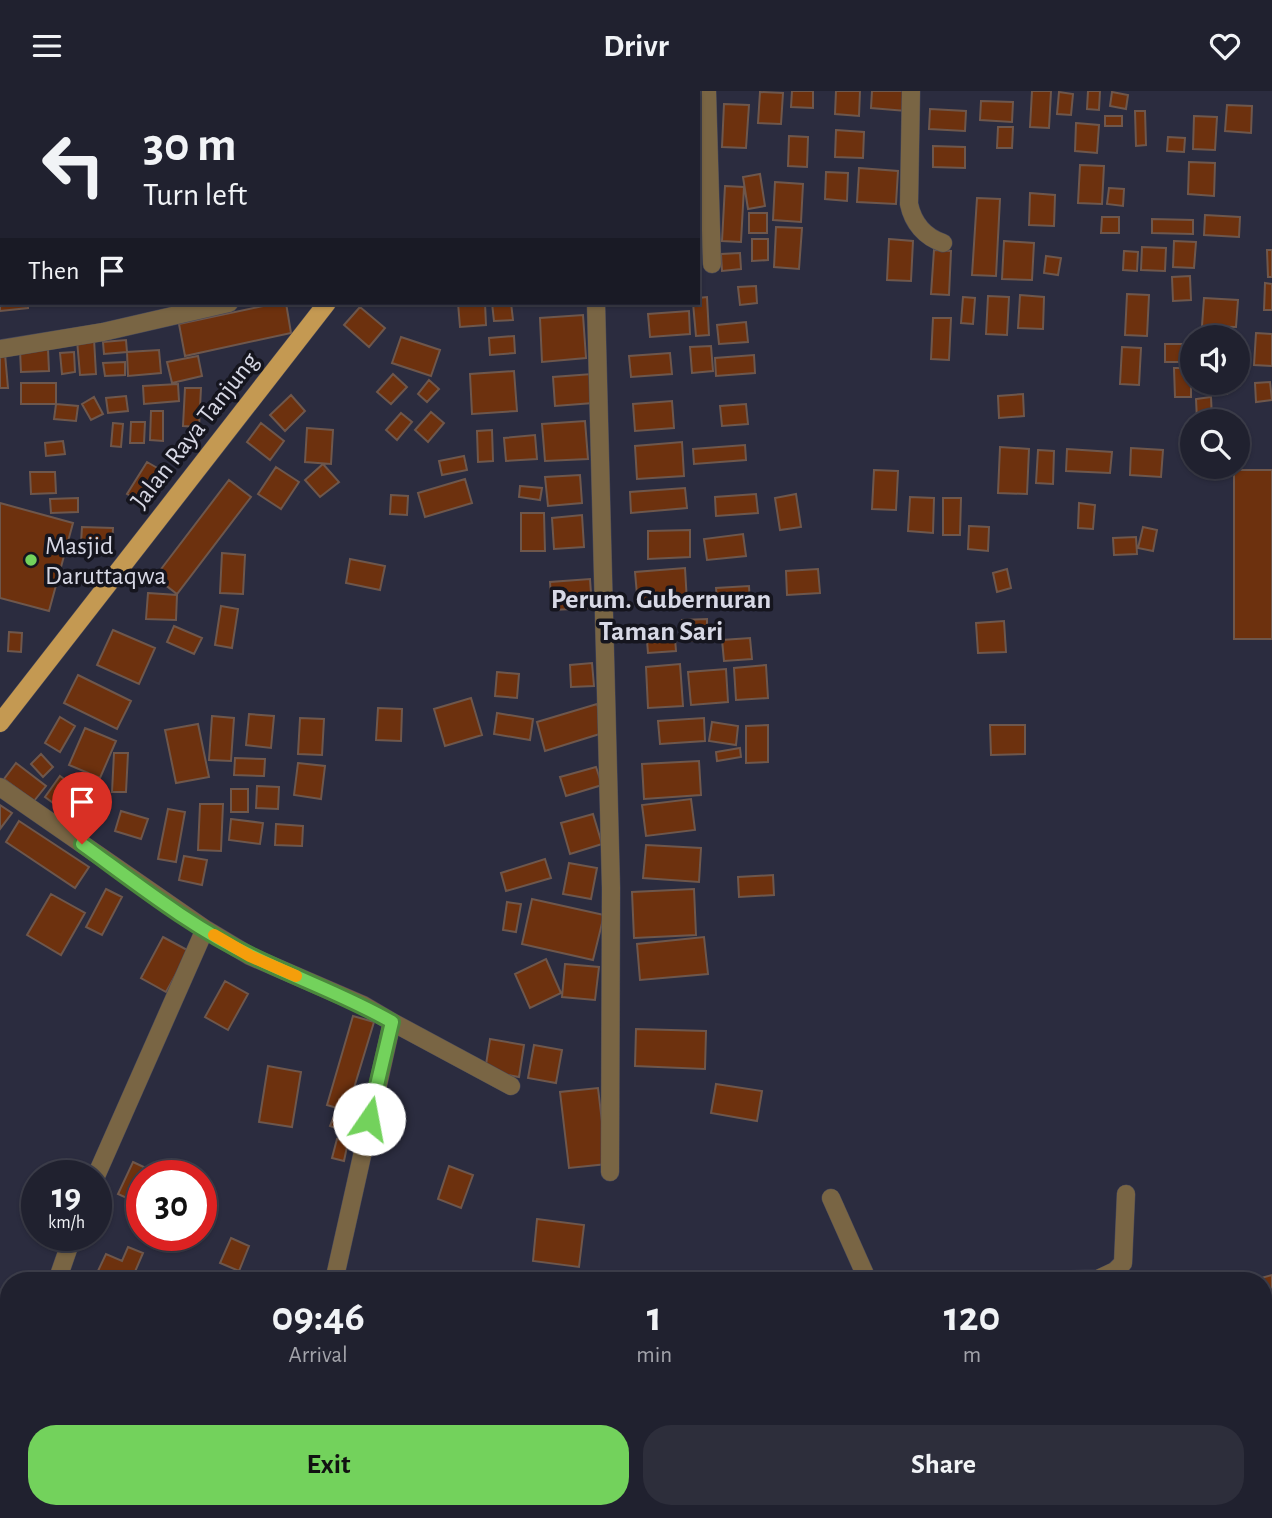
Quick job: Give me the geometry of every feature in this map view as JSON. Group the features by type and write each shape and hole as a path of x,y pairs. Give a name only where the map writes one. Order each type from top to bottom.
{"main road":[{"name":"Jalan Raya Tanjung","path":"0,723 325,305"}],"street":[{"path":"707,91 712,264"},
{"path":"911,91 909,204 914,219 923,231 943,243"},
{"path":"0,349 103,333 221,305"},
{"path":"596,305 611,888 610,1173"},
{"path":"0,787 205,929 250,956 363,1005 511,1086"},
{"path":"103,1160 205,929"},
{"path":"336,1272 392,1022"},
{"path":"1113,1272 1123,1263 1126,1193"},
{"path":"831,1198 864,1272"},
{"path":"60,1272 67,1251"}],"building":[{"path":"700,91 704,91 706,160 700,160"},
{"path":"792,91 813,91 813,108 791,107"},
{"path":"836,91 860,91 859,116 835,114"},
{"path":"872,91 908,91 906,111 871,108"},
{"path":"1032,91 1051,91 1049,128 1030,127"},
{"path":"1088,91 1100,91 1099,110 1087,109"},
{"path":"760,92 783,93 781,124 758,123"},
{"path":"1059,92 1073,94 1071,115 1057,114"},
{"path":"1112,92 1128,95 1126,109 1110,106"},
{"path":"981,101 1013,102 1012,122 980,120"},
{"path":"724,104 749,105 746,148 722,147"},
{"path":"1227,105 1252,106 1251,133 1225,131"},
{"path":"930,109 966,111 965,131 929,129"},
{"path":"1135,111 1145,111 1146,145 1136,146"},
{"path":"1105,116 1122,116 1122,126 1105,126"},
{"path":"1194,116 1217,117 1215,150 1193,149"},
{"path":"1076,123 1099,125 1097,153 1075,151"},
{"path":"998,127 1013,127 1012,148 997,148"},
{"path":"836,130 864,132 863,158 835,157"},
{"path":"789,136 808,137 807,167 788,166"},
{"path":"1168,137 1185,138 1184,152 1167,151"},
{"path":"933,146 965,147 965,168 933,167"},
{"path":"1189,162 1215,163 1214,196 1188,194"},
{"path":"1080,165 1104,166 1102,204 1078,203"},
{"path":"859,168 898,171 896,204 857,202"},
{"path":"826,172 848,173 847,201 825,199"},
{"path":"760,174 765,206 748,209 743,177"},
{"path":"775,182 803,184 801,222 773,220"},
{"path":"725,186 744,187 741,242 722,241"},
{"path":"1109,188 1124,189 1123,206 1107,204"},
{"path":"1030,193 1055,195 1054,226 1029,225"},
{"path":"977,198 1000,199 996,276 972,275"},
{"path":"749,213 767,213 767,233 749,233"},
{"path":"1205,215 1240,217 1239,237 1204,235"},
{"path":"1102,217 1119,217 1119,233 1101,233"},
{"path":"1152,219 1193,220 1193,234 1152,233"},
{"path":"776,227 802,228 799,269 774,267"},
{"path":"752,239 768,239 768,260 752,261"},
{"path":"889,239 913,241 911,281 887,280"},
{"path":"1004,241 1034,243 1032,280 1002,279"},
{"path":"1174,241 1196,242 1194,268 1173,267"},
{"path":"1142,247 1166,248 1165,271 1141,270"},
{"path":"934,250 951,251 949,295 931,294"},
{"path":"1267,250 1272,250 1272,277 1268,277"},
{"path":"1124,251 1138,252 1137,271 1123,270"},
{"path":"740,253 741,269 722,271 721,254"},
{"path":"1046,256 1061,258 1058,275 1044,273"},
{"path":"1190,276 1191,300 1173,301 1172,277"},
{"path":"1265,283 1272,284 1272,310 1264,310"},
{"path":"756,286 757,303 740,305 738,287"},
{"path":"1127,294 1149,295 1147,336 1125,335"},
{"path":"1020,295 1044,297 1043,329 1018,328"},
{"path":"988,296 1009,297 1007,335 986,334"},
{"path":"707,297 709,335 696,336 693,305 700,305 700,298"},
{"path":"963,297 975,298 973,324 961,323"},
{"path":"1204,298 1238,300 1236,325 1202,325"},
{"path":"0,305 28,305 28,308 0,311"},
{"path":"268,305 286,305 291,333 185,356 179,324"},
{"path":"458,305 485,305 486,325 460,327"},
{"path":"492,305 511,305 513,320 494,321"},
{"path":"360,307 385,328 369,347 344,325"},
{"path":"689,311 690,334 650,337 648,314"},
{"path":"583,315 586,358 542,362 540,318"},
{"path":"933,318 951,318 949,360 931,359"},
{"path":"746,322 748,342 719,344 717,325"},
{"path":"1256,333 1272,334 1272,366 1254,365"},
{"path":"514,336 515,353 490,355 489,338"},
{"path":"401,337 440,350 431,376 392,363"},
{"path":"94,339 96,374 80,375 77,340"},
{"path":"126,340 127,352 104,354 103,342"},
{"path":"1165,344 1180,344 1180,362 1165,362"},
{"path":"711,346 713,371 692,373 690,347"},
{"path":"1122,347 1141,348 1139,385 1120,384"},
{"path":"48,349 49,371 21,372 20,350"},
{"path":"159,350 161,373 128,376 127,352"},
{"path":"74,352 75,372 62,374 60,353"},
{"path":"670,353 672,374 631,377 629,356"},
{"path":"5,354 8,388 0,388 0,355"},
{"path":"754,355 755,373 716,376 715,358"},
{"path":"198,356 202,376 172,383 167,362"},
{"path":"125,362 125,375 105,376 103,363"},
{"path":"1174,368 1180,368 1180,395 1191,397 1175,397"},
{"path":"514,371 517,411 472,414 470,374"},
{"path":"393,374 407,387 391,404 377,392"},
{"path":"592,374 593,403 555,406 553,377"},
{"path":"429,380 439,389 427,402 418,394"},
{"path":"1270,382 1272,400 1256,402 1255,383"},
{"path":"21,383 56,383 56,404 21,404"},
{"path":"178,384 179,401 144,404 143,386"},
{"path":"185,388 201,388 199,427 183,426"},
{"path":"1023,394 1024,416 999,418 998,396"},
{"path":"291,395 305,411 285,431 270,415"},
{"path":"126,396 128,411 108,413 106,398"},
{"path":"94,397 103,414 91,420 82,404"},
{"path":"1211,397 1212,409 1196,409 1196,399"},
{"path":"672,401 674,428 635,431 633,404"},
{"path":"56,404 78,406 76,421 54,419"},
{"path":"746,404 748,424 722,426 720,406"},
{"path":"151,411 163,411 163,441 150,440"},
{"path":"431,412 444,423 428,442 415,430"},
{"path":"401,413 412,422 397,440 386,430"},
{"path":"585,421 588,459 545,461 542,424"},
{"path":"131,422 145,422 144,443 130,443"},
{"path":"113,423 123,424 121,447 111,446"},
{"path":"261,423 284,441 270,460 247,442"},
{"path":"307,428 333,430 331,464 305,462"},
{"path":"492,430 493,461 478,462 477,431"},
{"path":"535,435 537,459 506,461 504,438"},
{"path":"63,441 65,454 46,456 45,443"},
{"path":"682,442 684,476 637,479 635,446"},
{"path":"745,445 746,460 694,464 693,449"},
{"path":"1000,447 1029,449 1027,494 998,493"},
{"path":"1131,448 1163,450 1161,477 1130,475"},
{"path":"1067,449 1112,452 1110,473 1066,471"},
{"path":"1038,450 1054,451 1053,484 1036,483"},
{"path":"464,456 467,470 442,475 439,461"},
{"path":"147,462 166,473 146,505 127,494"},
{"path":"323,464 339,482 320,497 305,480"},
{"path":"276,467 299,482 281,509 258,494"},
{"path":"874,470 898,471 896,510 872,509"},
{"path":"1250,470 1272,470 1272,639 1234,639 1234,479 1250,479"},
{"path":"30,472 55,472 56,493 31,494"},
{"path":"580,475 582,503 548,506 545,477"},
{"path":"465,479 472,503 425,517 418,493"},
{"path":"229,480 251,497 177,594 155,577"},
{"path":"520,486 542,488 540,500 519,497"},
{"path":"685,488 687,508 631,513 630,492"},
{"path":"756,494 758,513 716,516 715,497"},
{"path":"796,494 801,527 780,530 775,498"},
{"path":"391,495 408,496 407,515 390,514"},
{"path":"910,497 934,498 933,533 908,531"},
{"path":"78,498 78,512 51,513 50,499"},
{"path":"943,498 961,498 960,535 943,535"},
{"name":"Masjid Daruttaqwa","path":"0,503 73,523 49,611 0,598"},
{"path":"1079,503 1095,505 1093,529 1078,528"},
{"path":"521,513 544,513 545,551 521,551"},
{"path":"582,515 584,547 554,549 552,518"},
{"path":"969,526 989,527 988,551 968,549"},
{"path":"82,527 113,528 112,544 81,543"},
{"path":"1143,527 1157,530 1153,551 1138,548"},
{"path":"690,530 690,557 648,559 648,531"},
{"path":"743,534 746,556 707,560 704,539"},
{"path":"1136,537 1137,554 1114,555 1113,538"},
{"path":"222,553 245,555 243,594 220,593"},
{"path":"350,559 385,566 380,590 346,583"},
{"path":"685,568 687,602 638,606 635,572"},
{"path":"818,569 820,593 787,595 786,571"},
{"path":"1007,569 1011,588 997,592 993,573"},
{"path":"590,579 592,608 552,610 550,582"},
{"path":"749,586 750,605 718,608 716,588"},
{"path":"148,593 177,595 176,620 146,619"},
{"path":"221,606 238,609 232,648 215,645"},
{"path":"707,619 707,641 683,641 682,620"},
{"path":"1004,621 1006,652 978,653 976,623"},
{"path":"174,626 202,638 194,654 167,642"},
{"path":"674,627 676,651 648,653 646,629"},
{"path":"113,630 155,648 139,684 97,665"},
{"path":"9,632 22,633 21,652 8,651"},
{"path":"750,638 752,659 724,661 722,640"},
{"path":"592,663 594,686 571,687 570,665"},
{"path":"680,664 683,706 648,708 646,667"},
{"path":"766,665 768,698 736,700 734,668"},
{"path":"726,669 728,702 691,705 688,672"},
{"path":"497,672 519,674 517,698 495,696"},
{"path":"78,675 131,701 117,729 64,703"},
{"path":"471,698 482,735 445,746 434,709"},
{"path":"597,704 606,732 545,751 537,722"},
{"path":"378,708 402,709 401,741 376,740"},
{"path":"497,713 533,719 530,740 494,734"},
{"path":"249,714 274,716 271,748 246,745"},
{"path":"212,716 234,718 231,761 209,760"},
{"path":"60,717 75,726 60,752 45,743"},
{"path":"300,718 324,719 322,755 298,754"},
{"path":"704,718 705,741 660,744 658,721"},
{"path":"712,722 738,726 736,745 709,741"},
{"path":"198,724 209,777 176,783 165,730"},
{"path":"768,725 768,762 746,763 746,726"},
{"path":"990,725 1025,725 1025,754 991,755"},
{"path":"85,728 116,741 100,778 69,765"},
{"path":"740,748 741,757 717,761 716,752"},
{"path":"114,753 128,753 126,792 112,792"},
{"path":"41,754 53,767 43,777 31,764"},
{"path":"235,758 265,759 264,776 234,775"},
{"path":"699,761 701,795 644,799 642,764"},
{"path":"16,763 46,786 34,801 4,779"},
{"path":"298,763 325,766 321,799 294,795"},
{"path":"596,767 602,785 566,796 560,777"},
{"path":"60,776 71,784 56,805 45,797"},
{"path":"78,780 110,799 93,831 60,813"},
{"path":"257,786 279,787 278,809 256,808"},
{"path":"231,789 248,789 248,812 231,812"},
{"path":"691,799 695,830 646,836 642,805"},
{"path":"200,804 223,804 221,851 198,850"},
{"path":"0,805 12,813 0,829"},
{"path":"168,809 185,812 176,862 158,859"},
{"path":"121,811 148,819 141,839 115,831"},
{"path":"593,814 602,844 570,854 561,823"},
{"path":"231,819 263,823 260,844 229,840"},
{"path":"19,821 89,867 75,888 6,842"},
{"path":"276,824 303,826 302,846 275,845"},
{"path":"646,845 701,848 699,882 643,878"},
{"path":"184,856 207,860 202,885 179,880"},
{"path":"545,859 551,878 506,891 501,873"},
{"path":"569,863 597,868 591,899 563,894"},
{"path":"773,875 774,895 739,897 738,877"},
{"path":"106,889 122,897 102,935 86,927"},
{"path":"694,889 696,935 634,938 632,892"},
{"path":"51,894 85,913 61,955 27,935"},
{"path":"532,899 604,915 593,960 522,944"},
{"path":"507,902 521,904 516,932 503,930"},
{"path":"163,937 189,951 166,992 141,978"},
{"path":"704,937 708,974 640,980 637,944"},
{"path":"546,959 561,993 530,1008 515,974"},
{"path":"565,964 599,967 595,1000 562,997"},
{"path":"225,981 248,994 228,1030 205,1017"},
{"path":"353,1016 374,1022 347,1111 327,1105"},
{"path":"636,1029 706,1031 705,1069 635,1066"},
{"path":"490,1039 524,1045 519,1077 485,1071"},
{"path":"534,1045 562,1050 556,1083 528,1078"},
{"path":"268,1066 301,1072 292,1127 259,1122"},
{"path":"716,1084 762,1091 757,1121 711,1113"},
{"path":"598,1088 607,1164 569,1168 560,1092"},
{"path":"337,1109 362,1119 356,1136 330,1126"},
{"path":"337,1139 348,1142 344,1161 332,1158"},
{"path":"449,1166 473,1175 461,1208 438,1199"},
{"path":"126,1177 126,1198 118,1194"},
{"path":"537,1219 584,1225 579,1267 533,1261"},
{"path":"231,1238 249,1246 239,1271 220,1263"},
{"path":"126,1251 143,1253 135,1272 97,1272 106,1254 122,1261"}],"slow traffic":[{"path":"214,935 250,956 296,976"}],"place":[{"name":"Masjid Daruttaqwa","path":"31,560"}],"district":[{"name":"Perum. Gubernuran Taman Sari","path":"661,614"}],"route":[{"path":"82,844 184,916 250,956 363,1005 392,1022 369,1119"}]}
